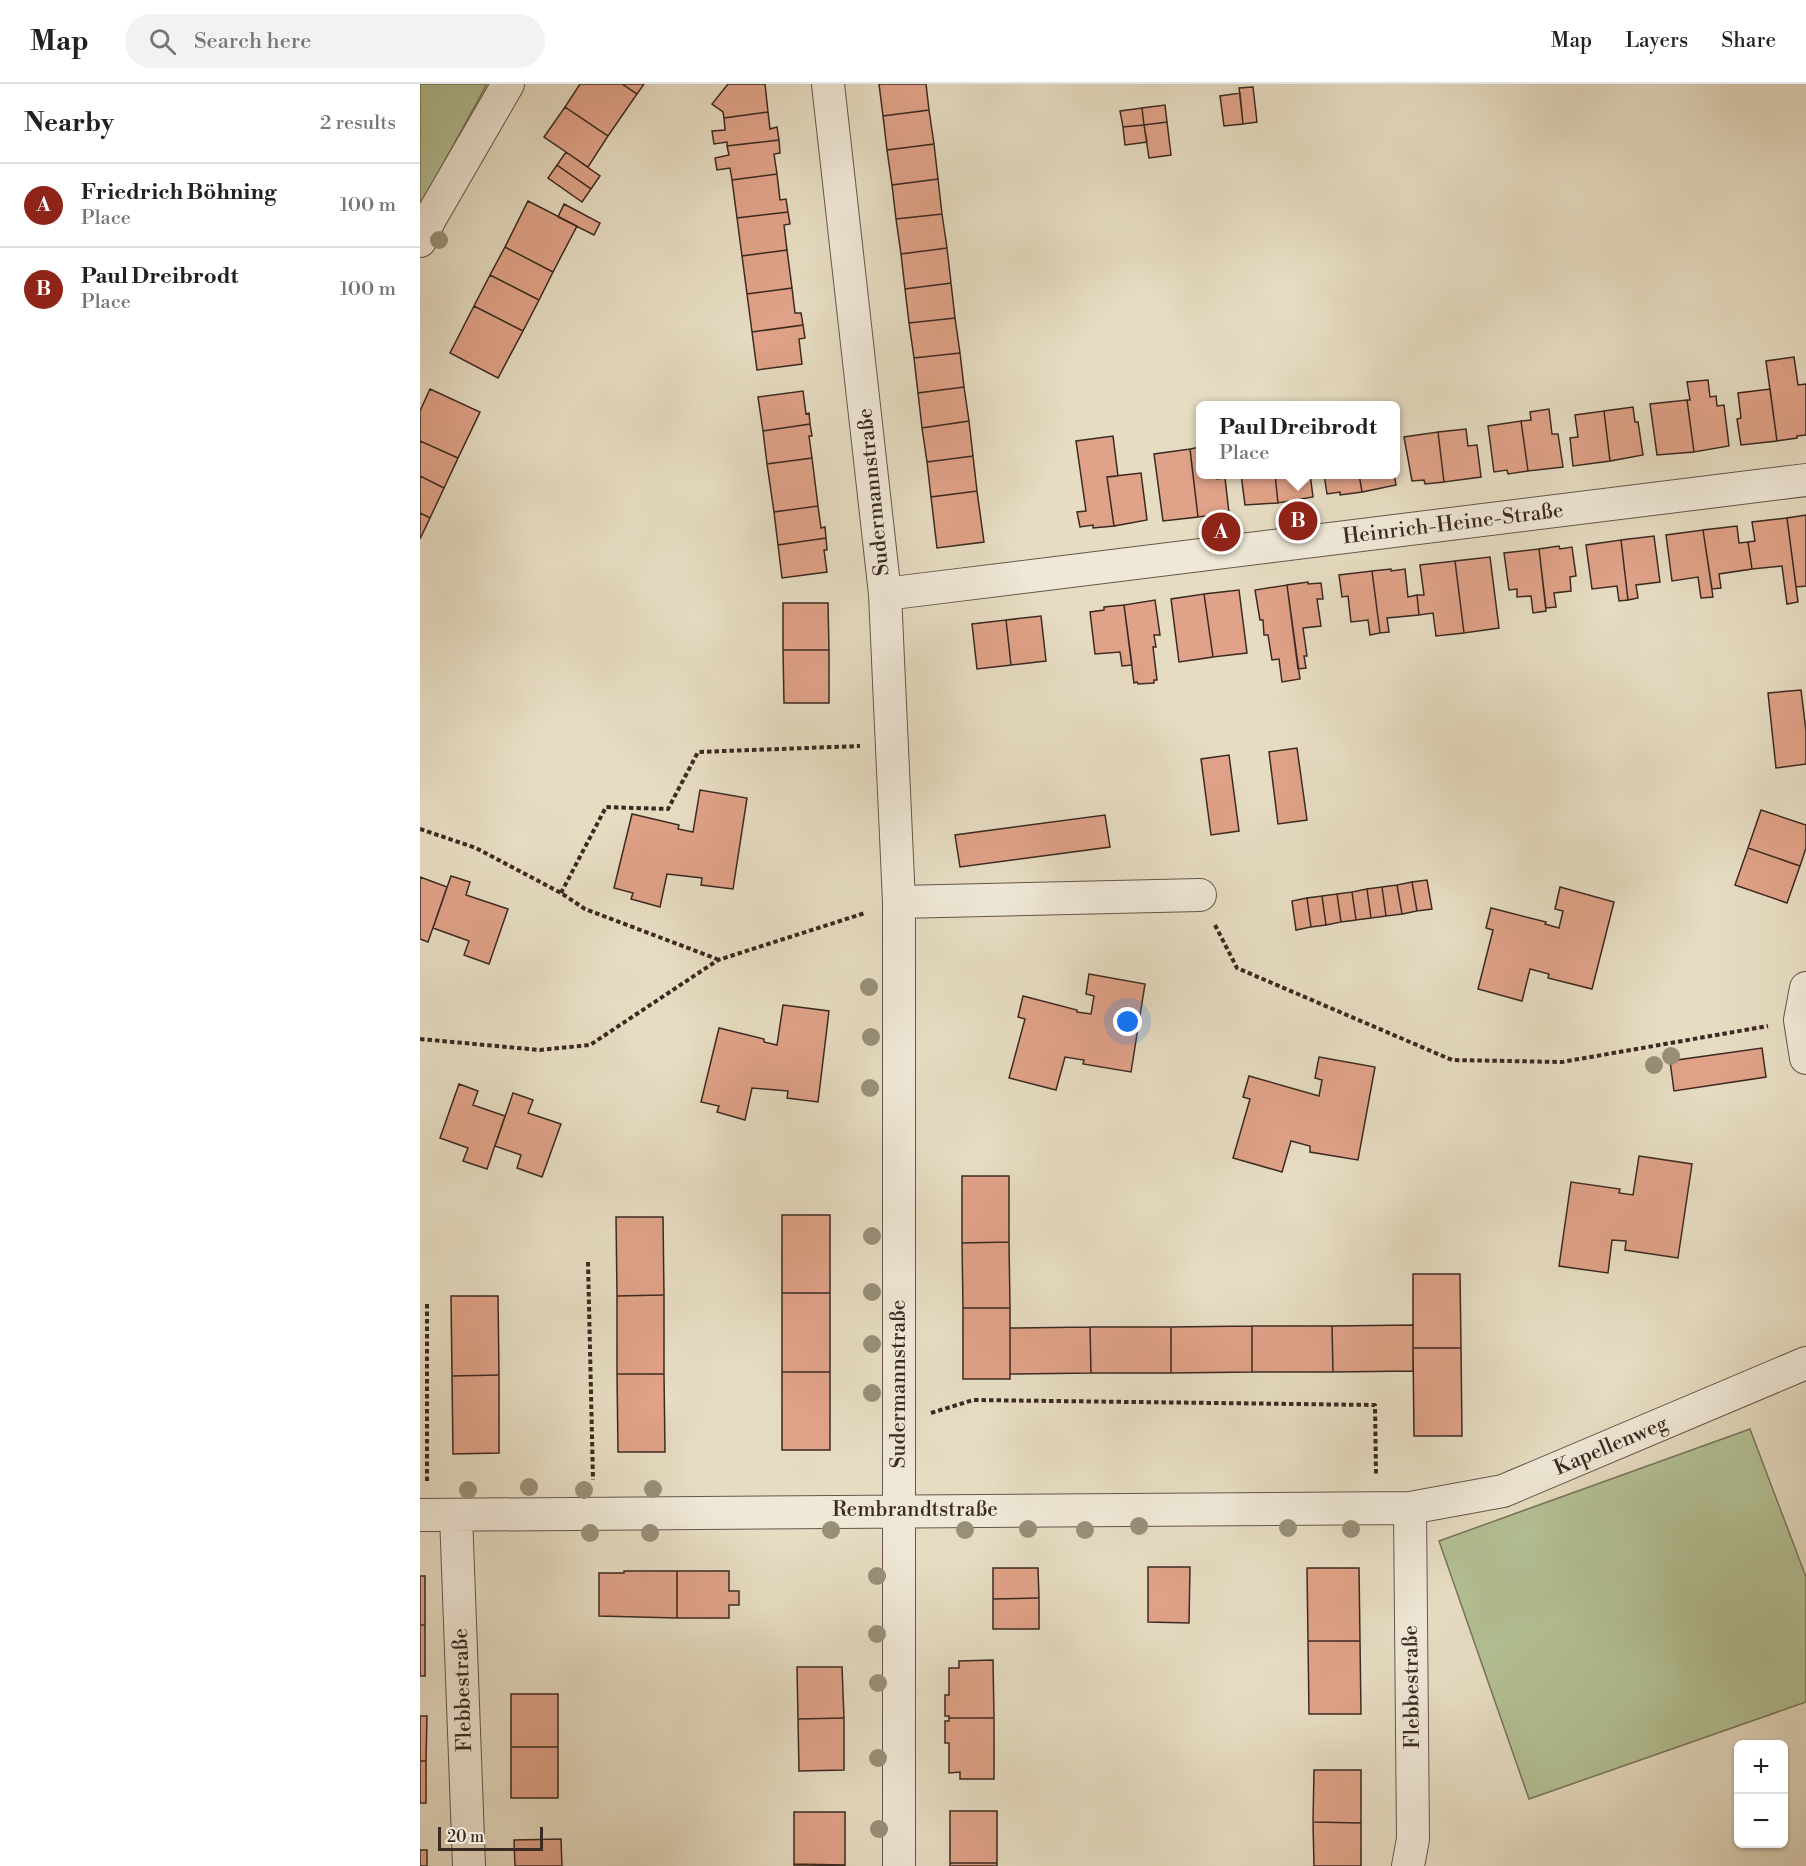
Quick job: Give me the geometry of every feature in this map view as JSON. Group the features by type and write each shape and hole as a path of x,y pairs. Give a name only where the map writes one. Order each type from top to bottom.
{"street":[{"path":"420,241 430,219 508,84"},
{"name":"Sudermannstraße","path":"828,84 885,594 892,745 898,902 899,1866"},
{"name":"Heinrich-Heine-Straße","path":"885,594 1806,480"},
{"path":"898,902 1200,895"},
{"path":"1806,988 1800,1020 1806,1058"},
{"name":"Kapellenweg","path":"1410,1508 1503,1491 1806,1362"},
{"name":"Rembrandtstraße","path":"434,1515 1410,1508"},
{"name":"Flebbestraße","path":"1408,1866 1413,1839 1410,1508"},
{"name":"Flebbestraße","path":"434,1515 469,1866"}],"path":[{"path":"561,893 606,807 668,809 698,752 892,745"},
{"path":"420,830 476,848 561,893 585,909 718,960"},
{"path":"1200,895 1237,968 1452,1060 1562,1062 1800,1020"},
{"path":"420,1039 540,1050 590,1045 718,960 898,902"},
{"path":"588,1262 594,1514"},
{"path":"427,1302 434,1515"},
{"path":"899,1422 973,1400 1375,1405 1376,1508"}],"green space":[{"path":"420,84 487,84 420,206"},
{"path":"1750,1429 1806,1577 1806,1702 1529,1799 1439,1541"}],"building":[{"path":"580,84 622,84 637,94 608,136 565,107"},
{"path":"622,84 644,84 637,94"},
{"path":"728,84 765,84 768,112 724,118 723,112 712,104"},
{"path":"879,84 926,84 929,110 883,116"},
{"path":"1253,87 1257,122 1243,124 1239,88"},
{"path":"1240,93 1243,124 1224,126 1220,96"},
{"path":"1165,105 1167,122 1144,125 1142,108"},
{"path":"565,107 608,136 588,167 544,137"},
{"path":"1142,108 1144,125 1123,127 1120,111"},
{"path":"929,110 934,144 887,150 883,116"},
{"path":"768,112 770,129 777,127 779,140 727,146 727,142 714,144 712,131 725,130 724,118"},
{"path":"1167,122 1171,155 1149,158 1144,125"},
{"path":"1144,125 1147,142 1125,145 1123,127"},
{"path":"779,140 780,153 774,154 777,174 732,180 730,168 717,170 715,158 729,155 727,146"},
{"path":"934,144 938,179 892,185 887,150"},
{"path":"566,152 600,176 591,189 557,165"},
{"path":"557,165 591,189 582,202 548,178"},
{"path":"777,174 780,200 786,199 788,212 737,218 732,180"},
{"path":"938,179 942,214 896,219 892,185"},
{"path":"528,201 577,226 553,272 505,247"},
{"path":"564,204 600,223 594,235 558,217"},
{"path":"788,212 790,224 784,225 787,250 742,256 737,218"},
{"path":"942,214 947,248 901,254 896,219"},
{"path":"505,247 553,272 539,300 490,275"},
{"path":"947,248 951,283 905,289 901,254"},
{"path":"787,250 792,288 747,294 742,256"},
{"path":"490,275 539,300 523,331 474,306"},
{"path":"951,283 955,318 909,323 905,289"},
{"path":"792,288 795,313 801,313 803,325 752,332 747,294"},
{"path":"474,306 523,331 498,378 450,353"},
{"path":"955,318 960,353 914,358 909,323"},
{"path":"803,325 805,338 799,339 802,364 757,370 752,332"},
{"path":"960,353 964,387 918,393 914,358"},
{"path":"1794,357 1798,385 1806,384 1806,435 1777,441 1766,361"},
{"path":"1708,380 1710,397 1716,396 1717,406 1724,405 1729,446 1694,452 1687,382"},
{"path":"964,387 969,421 922,428 918,393"},
{"path":"430,389 480,412 458,458 420,441 420,411"},
{"path":"1770,389 1777,441 1741,445 1737,419 1741,418 1738,393"},
{"path":"803,391 806,414 809,413 810,424 763,431 758,397"},
{"path":"1687,400 1694,452 1657,455 1650,404"},
{"path":"1633,407 1635,422 1638,422 1643,455 1610,461 1604,411"},
{"path":"1549,409 1552,434 1558,434 1563,467 1528,471 1521,421 1531,420 1530,412"},
{"path":"1604,411 1610,461 1573,466 1570,438 1578,437 1575,415"},
{"path":"969,421 973,456 927,462 922,428"},
{"path":"1521,421 1528,471 1508,474 1507,470 1494,472 1488,426"},
{"path":"810,424 812,458 767,464 763,431"},
{"path":"1466,429 1468,446 1477,445 1481,477 1444,482 1438,432"},
{"path":"1438,432 1444,482 1425,484 1424,480 1412,481 1404,437"},
{"path":"1113,436 1118,476 1107,477 1114,526 1080,527 1077,512 1086,511 1076,441"},
{"path":"420,441 458,458 444,488 420,476"},
{"path":"1196,448 1196,479 1225,479 1229,513 1198,517 1190,449"},
{"path":"1190,449 1198,517 1163,521 1154,454"},
{"path":"973,456 977,491 931,497 927,462"},
{"path":"812,458 818,506 774,512 767,464"},
{"path":"1141,473 1147,520 1114,526 1107,477"},
{"path":"420,476 444,488 430,518 420,513"},
{"path":"1242,479 1276,479 1278,503 1245,505"},
{"path":"1276,479 1311,479 1313,497 1278,503"},
{"path":"1325,479 1360,479 1362,492 1327,494"},
{"path":"1360,479 1395,479 1396,485 1362,492"},
{"path":"977,491 984,542 937,548 931,497"},
{"path":"818,506 821,528 825,527 826,538 778,545 774,512"},
{"path":"420,513 430,518 420,539"},
{"path":"1806,515 1806,586 1796,587 1787,518"},
{"path":"1787,518 1798,602 1787,604 1782,566 1752,569 1748,542 1755,541 1752,522"},
{"path":"1737,526 1739,543 1748,542 1752,569 1719,574 1721,588 1712,589 1703,530"},
{"path":"1703,530 1713,597 1701,598 1698,577 1672,581 1666,535"},
{"path":"1654,536 1660,582 1636,585 1638,598 1628,600 1621,540"},
{"path":"826,538 827,550 824,550 827,572 782,578 778,545"},
{"path":"1621,540 1628,600 1619,601 1617,586 1592,589 1586,545"},
{"path":"1559,546 1560,549 1572,547 1576,576 1570,577 1571,591 1554,593 1556,607 1546,608 1539,549"},
{"path":"1539,549 1546,611 1533,613 1531,596 1517,597 1517,589 1509,590 1504,553"},
{"path":"1490,557 1499,628 1464,633 1455,561"},
{"path":"1455,561 1464,633 1436,636 1433,613 1419,615 1417,595 1424,595 1420,565"},
{"path":"1391,569 1391,571 1405,569 1408,597 1417,595 1419,615 1387,618 1389,632 1380,633 1372,571"},
{"path":"1372,571 1380,633 1370,635 1368,620 1351,622 1348,596 1342,597 1339,575"},
{"path":"1308,582 1308,584 1321,583 1323,599 1317,599 1321,626 1303,628 1307,656 1304,656 1306,668 1298,669 1287,585"},
{"path":"1287,585 1300,679 1282,682 1279,659 1272,660 1268,635 1264,635 1263,620 1260,620 1255,590"},
{"path":"1239,590 1247,653 1213,657 1204,594"},
{"path":"1204,594 1213,657 1179,662 1171,599"},
{"path":"1155,600 1160,635 1154,635 1156,647 1153,647 1157,680 1154,680 1154,683 1138,684 1134,683 1124,605"},
{"path":"783,603 828,603 829,650 783,650"},
{"path":"1124,605 1132,665 1122,666 1120,652 1095,654 1090,612 1104,610 1104,607"},
{"path":"1041,616 1046,661 1011,665 1006,620"},
{"path":"1006,620 1011,665 977,669 972,624"},
{"path":"783,650 829,650 829,703 784,703"},
{"path":"1801,690 1806,731 1806,764 1776,768 1768,693"},
{"path":"1297,748 1307,820 1278,824 1269,752"},
{"path":"1229,755 1239,831 1211,835 1201,759"},
{"path":"700,790 747,798 733,889 701,885 702,878 667,874 660,907 631,899 633,893 614,888 632,814 679,825 678,829 693,832"},
{"path":"1761,810 1806,825 1806,848 1800,866 1748,848"},
{"path":"1105,815 1110,847 960,867 955,835"},
{"path":"1748,848 1800,866 1787,903 1735,885"},
{"path":"451,876 470,882 466,895 508,909 489,964 464,955 469,941 433,928"},
{"path":"420,877 447,887 428,942 420,939"},
{"path":"1427,880 1432,909 1417,911 1412,882"},
{"path":"1412,882 1417,911 1402,914 1397,885"},
{"path":"1397,885 1402,914 1386,916 1382,887"},
{"path":"1382,887 1386,916 1371,918 1367,889"},
{"path":"1560,887 1614,902 1592,989 1548,978 1549,974 1530,969 1522,1001 1478,989 1493,930 1486,928 1491,908 1546,922 1545,924 1559,928 1563,911 1555,909"},
{"path":"1367,889 1371,918 1356,920 1352,892"},
{"path":"1352,892 1356,920 1341,922 1337,894"},
{"path":"1337,894 1341,922 1326,925 1322,896"},
{"path":"1322,896 1326,925 1311,927 1307,898"},
{"path":"1307,898 1311,927 1296,930 1292,901"},
{"path":"1089,974 1145,984 1131,1072 1083,1064 1084,1060 1065,1057 1056,1090 1009,1078 1025,1019 1018,1017 1023,996 1091,1014 1094,996 1086,994"},
{"path":"783,1005 829,1011 818,1102 787,1098 788,1091 752,1088 745,1120 717,1112 719,1106 701,1102 719,1028 764,1039 764,1042 777,1045"},
{"path":"1762,1048 1766,1077 1674,1091 1670,1061"},
{"path":"1319,1057 1375,1067 1358,1160 1310,1152 1310,1146 1291,1141 1282,1172 1233,1158 1250,1099 1243,1097 1249,1076 1319,1096 1322,1080 1315,1078"},
{"path":"459,1084 478,1091 473,1105 505,1116 487,1169 463,1161 468,1148 440,1138"},
{"path":"513,1093 533,1100 528,1113 561,1124 542,1177 517,1168 521,1155 495,1146"},
{"path":"1639,1156 1692,1164 1678,1258 1625,1250 1626,1241 1612,1240 1608,1273 1559,1266 1571,1182 1620,1189 1619,1193 1633,1195"},
{"path":"962,1176 1009,1176 1009,1242 962,1243"},
{"path":"782,1215 830,1215 830,1293 782,1293"},
{"path":"616,1217 663,1217 664,1295 617,1296"},
{"path":"1009,1242 1010,1308 963,1308 962,1243"},
{"path":"1413,1274 1460,1274 1461,1348 1413,1348"},
{"path":"782,1293 830,1293 830,1372 782,1372"},
{"path":"664,1295 664,1374 617,1374 617,1296"},
{"path":"451,1296 498,1296 499,1375 452,1376"},
{"path":"963,1308 1010,1308 1010,1379 963,1379"},
{"path":"1413,1325 1413,1371 1333,1372 1332,1326"},
{"path":"1252,1326 1252,1372 1171,1373 1171,1327"},
{"path":"1252,1326 1332,1326 1333,1372 1252,1372"},
{"path":"1090,1327 1091,1373 1010,1374 1010,1328"},
{"path":"1090,1327 1171,1327 1171,1373 1091,1373"},
{"path":"1413,1348 1461,1348 1462,1436 1414,1436"},
{"path":"782,1372 830,1372 830,1450 782,1450"},
{"path":"617,1374 664,1374 665,1452 618,1452"},
{"path":"499,1375 499,1453 453,1454 452,1376"},
{"path":"1148,1567 1190,1567 1189,1623 1148,1622"},
{"path":"993,1568 1038,1568 1039,1598 993,1599"},
{"path":"1307,1568 1359,1568 1360,1641 1308,1641"},
{"path":"624,1571 677,1571 677,1618 599,1616 599,1573 624,1573"},
{"path":"677,1571 729,1571 729,1591 739,1591 739,1605 729,1605 729,1618 677,1618"},
{"path":"420,1576 425,1576 425,1625 420,1625"},
{"path":"1039,1598 1039,1629 993,1629 993,1599"},
{"path":"420,1625 425,1625 425,1676 420,1676"},
{"path":"1308,1641 1360,1641 1361,1714 1309,1714"},
{"path":"993,1660 994,1718 949,1718 945,1716 945,1695 949,1695 949,1668 959,1668 959,1661"},
{"path":"797,1667 842,1667 844,1718 798,1719"},
{"path":"511,1694 558,1694 558,1747 511,1747"},
{"path":"420,1716 427,1716 426,1761 420,1761"},
{"path":"844,1718 844,1770 799,1771 798,1719"},
{"path":"949,1718 994,1718 994,1779 960,1779 960,1772 949,1773 949,1743 945,1743 945,1721 949,1721"},
{"path":"511,1747 558,1747 558,1798 511,1798"},
{"path":"420,1761 426,1761 426,1803 420,1803"},
{"path":"1314,1770 1361,1770 1361,1823 1313,1822"},
{"path":"950,1811 997,1811 997,1863 950,1863"},
{"path":"794,1812 845,1812 845,1865 794,1864"},
{"path":"1313,1822 1361,1823 1361,1866 1314,1866"},
{"path":"561,1839 562,1866 515,1866 514,1840"},
{"path":"420,1850 427,1850 427,1866 420,1866"},
{"path":"950,1863 997,1863 997,1866 950,1866"},
{"path":"794,1864 845,1865 845,1866 794,1866"}],"place":[{"name":"Paul Dreibrodt","path":"1298,521"},
{"name":"Friedrich Böhning","path":"1221,532"}]}
